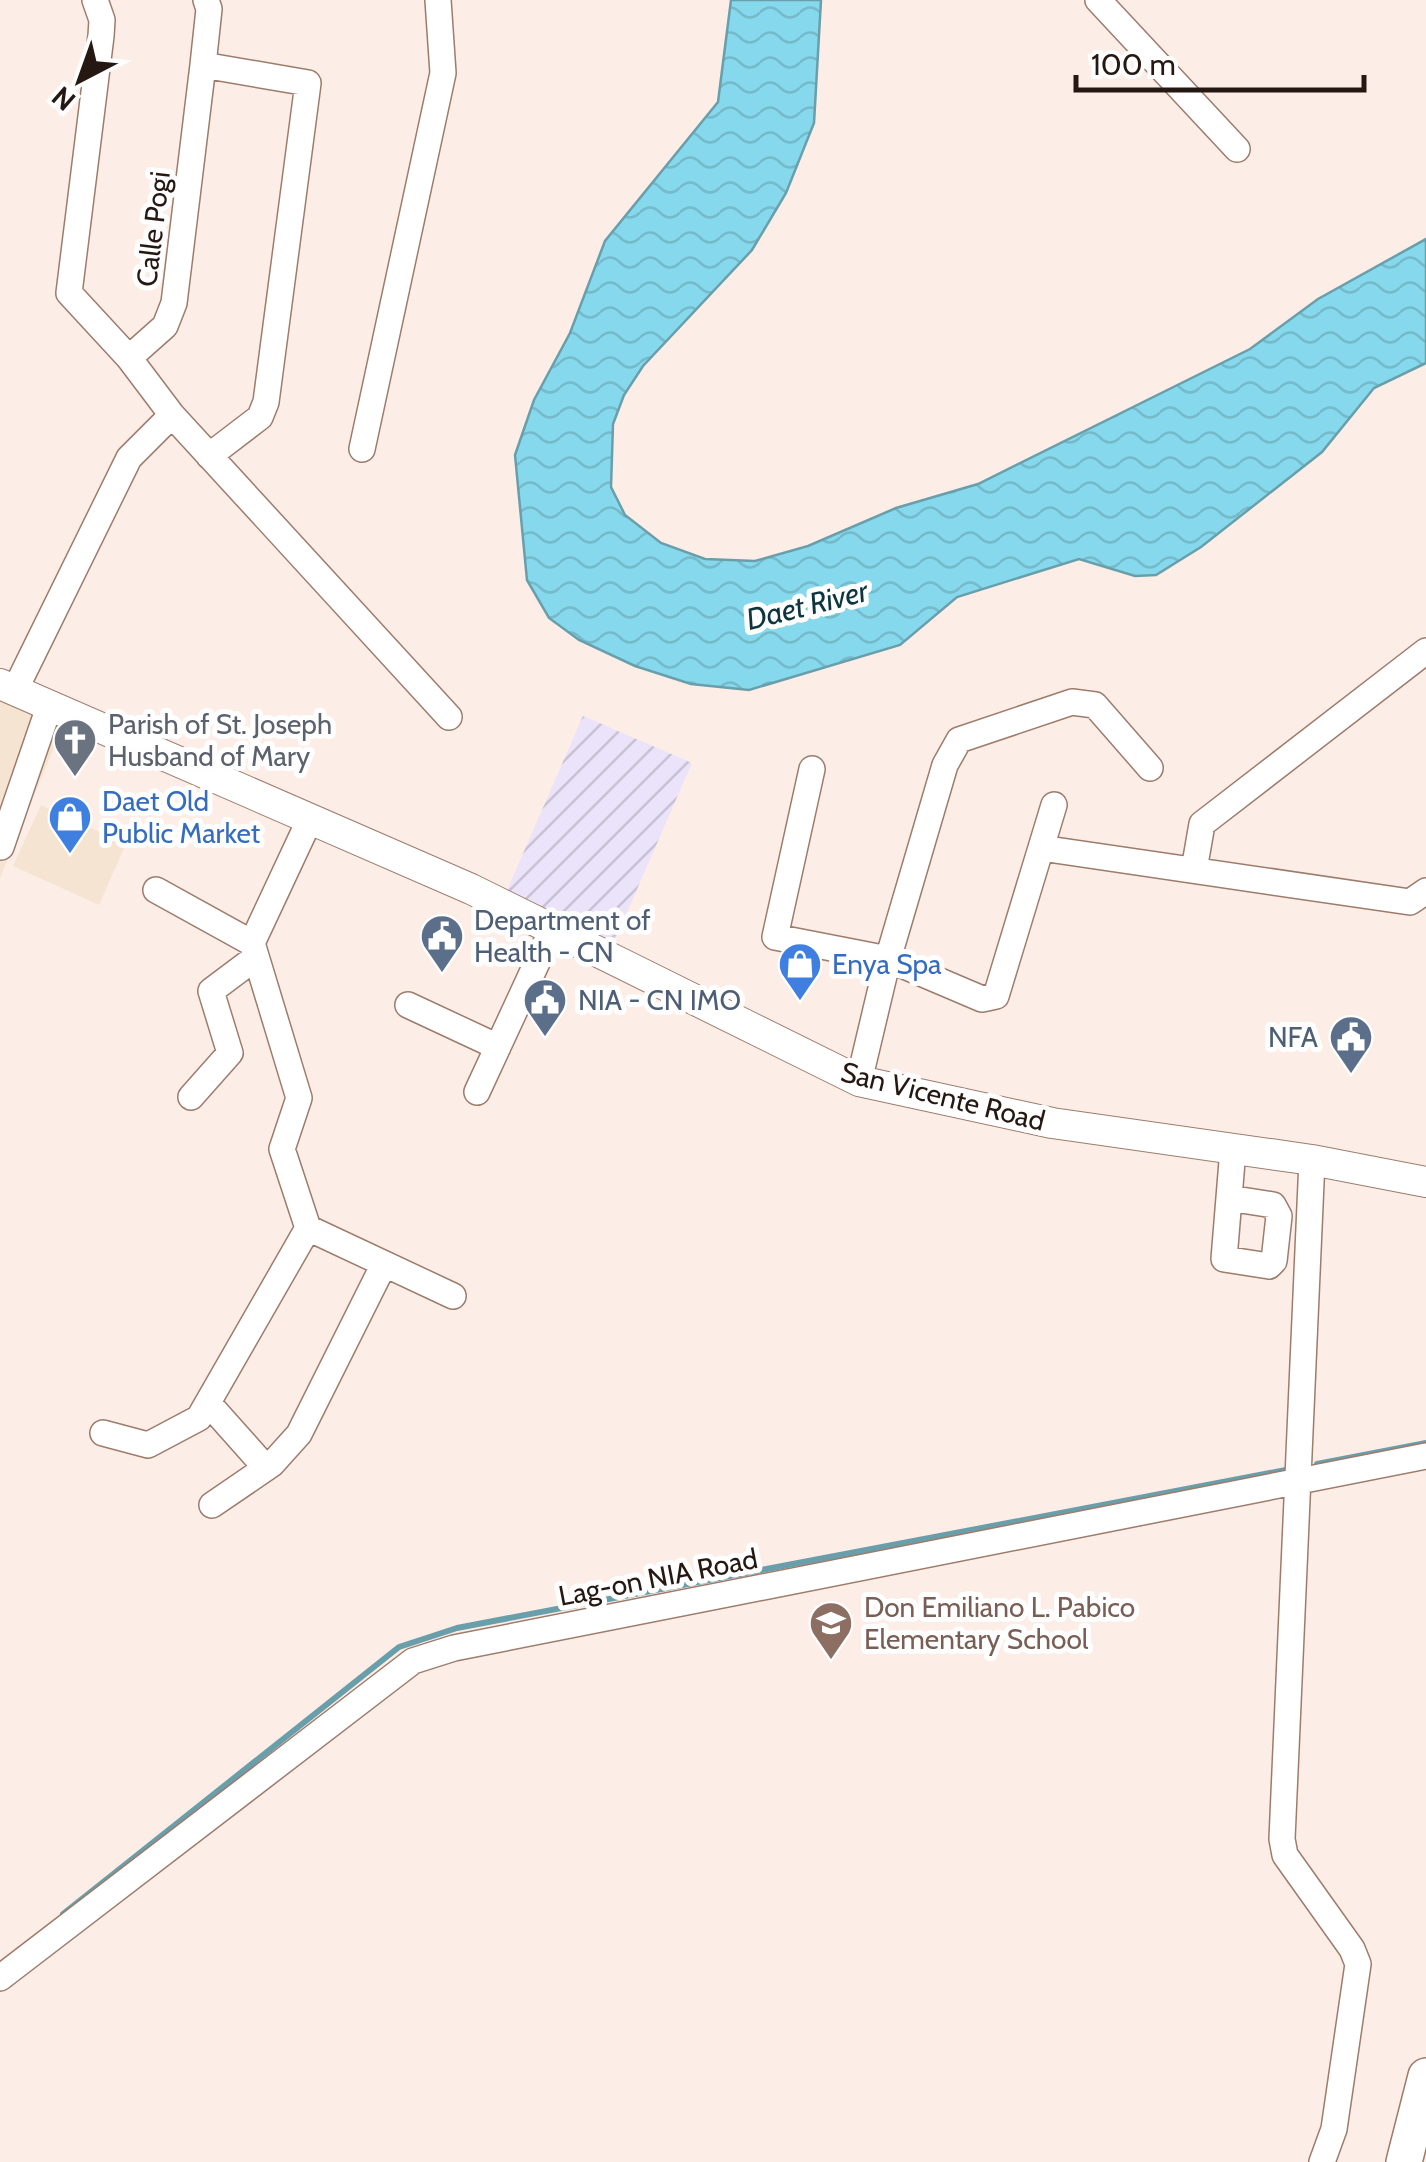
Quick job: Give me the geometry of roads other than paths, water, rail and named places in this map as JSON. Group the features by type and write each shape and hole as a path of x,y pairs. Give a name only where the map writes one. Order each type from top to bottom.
{"highway":[{"path":"1404,2162 1426,2076"}],"main road":[{"name":"San Vicente Road","path":"7,687 472,889 859,1082 1052,1124 1312,1160 1426,1182"}],"street":[{"path":"95,0 102,20 101,36 69,294 128,358 172,415 449,717"},
{"name":"Calle Pogi","path":"128,358 165,326 174,303 209,9 206,0"},
{"path":"362,449 443,73 438,0"},
{"path":"1098,0 1237,149"},
{"path":"203,65 308,83 266,402 260,417 209,456"},
{"path":"7,687 129,458 172,415"},
{"path":"1194,870 1202,824 1426,650"},
{"path":"859,1082 888,960 945,765 960,740 1072,702 1095,706 1150,768"},
{"path":"1,847 50,706"},
{"path":"812,770 776,937 888,960 982,999 996,996 1054,805"},
{"path":"191,1097 230,1053 211,991 253,950 310,819"},
{"path":"1041,848 1410,902 1426,890"},
{"path":"156,890 253,950 299,1098 282,1149 308,1228 453,1296"},
{"path":"477,1092 552,930"},
{"path":"408,1005 498,1046"},
{"path":"1229,1198 1232,1149"},
{"path":"1312,1160 1282,1848 1358,1964 1334,2129 1322,2162"},
{"path":"104,1432 148,1445 199,1418 308,1228"},
{"path":"212,1505 266,1468 299,1434 384,1264"},
{"path":"209,1404 266,1468"},
{"name":"Lag-on NIA Road","path":"0,1978 413,1661 454,1648 1426,1456"}],"water":[{"name":"Daet River","path":"731,0 821,0 814,123 786,193 752,250 643,366 624,395 613,424 611,487 625,515 661,543 705,559 755,561 808,546 896,508 978,484 1250,349 1318,299 1426,239 1426,363 1374,388 1322,452 1201,547 1156,575 1135,576 1079,559 957,597 900,645 749,690 691,684 635,666 579,640 549,618 527,580 515,455 534,400 570,333 605,241 718,102"}],"waterway":[{"path":"1317,1464 1426,1443"},
{"path":"63,1914 399,1647 457,1628 1286,1470"}],"place":[{"name":"Parish of St. Joseph Husband of Mary","path":"75,778"},
{"name":"Daet Old Public Market","path":"70,855"},
{"name":"Department of Health - CN","path":"442,974"},
{"name":"Enya Spa","path":"800,1002"},
{"name":"NIA - CN IMO","path":"545,1038"},
{"name":"NFA","path":"1351,1075"},
{"name":"Don Emiliano L. Pabico Elementary School","path":"831,1661"}]}
